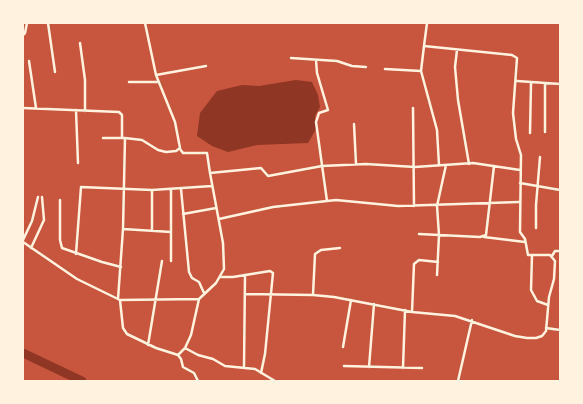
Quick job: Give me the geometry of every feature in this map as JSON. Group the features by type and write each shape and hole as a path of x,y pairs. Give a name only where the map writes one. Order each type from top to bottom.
{"street":[{"path":"23,35 25,33 27,23"},
{"path":"48,23 55,72"},
{"path":"145,23 156,75 175,122 180,148 183,153 206,153 225,253 224,269 221,277 199,299 193,327 184,348 178,355"},
{"path":"428,23 421,71 437,130 439,165"},
{"path":"80,43 85,80 85,111"},
{"path":"424,46 515,56 518,61 513,113 516,138 521,155 519,202 520,232 525,242 526,253 532,255 552,256"},
{"path":"457,50 455,67 458,100 469,164"},
{"path":"291,58 337,61 352,66 366,67"},
{"path":"316,60 317,73 328,110 319,113 316,122 327,200"},
{"path":"29,61 36,108"},
{"path":"156,75 206,66"},
{"path":"385,69 421,71"},
{"path":"517,81 560,84"},
{"path":"129,82 158,82"},
{"path":"530,133 531,83"},
{"path":"545,84 545,132"},
{"path":"23,108 122,113 123,229 119,300 123,328 127,334 148,345 178,355 181,359 183,367 194,374 198,381"},
{"path":"413,108 415,166 414,206"},
{"path":"76,110 78,163"},
{"path":"354,124 356,164"},
{"path":"103,138 142,140 162,152 176,151 180,148"},
{"path":"536,228 536,205 539,186 540,157"},
{"path":"210,173 261,168 268,176 322,166 356,164 415,166 469,164 520,170"},
{"path":"437,275 440,235 436,206 446,165"},
{"path":"483,237 487,232 494,166"},
{"path":"520,182 560,190"},
{"path":"76,254 81,187 123,190 171,190 212,186"},
{"path":"181,189 189,272 192,278 199,282 204,293"},
{"path":"152,190 152,231"},
{"path":"171,190 171,261"},
{"path":"38,197 32,221 23,241 77,279 119,300 199,299"},
{"path":"32,248 44,220 42,197"},
{"path":"60,200 61,244 66,251 121,267"},
{"path":"219,219 273,206 327,200 352,201 383,206 436,206 519,202"},
{"path":"183,214 216,208"},
{"path":"123,229 171,232"},
{"path":"419,234 483,237 525,242"},
{"path":"313,295 316,254 322,250 340,248"},
{"path":"552,256 555,251 560,251"},
{"path":"532,255 531,290 537,301 548,305"},
{"path":"245,294 313,295 351,300 412,312 440,314 472,320 510,334 528,338 536,338 542,336 546,328 548,305 554,279 555,261 552,256"},
{"path":"412,312 414,264 419,260 438,262"},
{"path":"148,345 157,300 162,261"},
{"path":"221,277 272,272 265,354 261,373"},
{"path":"244,367 245,275"},
{"path":"343,347 351,300"},
{"path":"369,368 374,304"},
{"path":"403,368 405,310"},
{"path":"458,381 472,320"},
{"path":"546,328 560,330"},
{"path":"184,348 198,355 213,359 225,366 244,367 261,373 274,381"},
{"path":"344,366 369,368 422,368"}],"shaded area":[{"path":"296,80 312,82 318,95 320,107 315,116 316,129 308,143 257,145 228,152 212,146 197,136 200,113 217,91 242,85 259,86"}],"waterway":[{"path":"23,353 82,381"}]}
